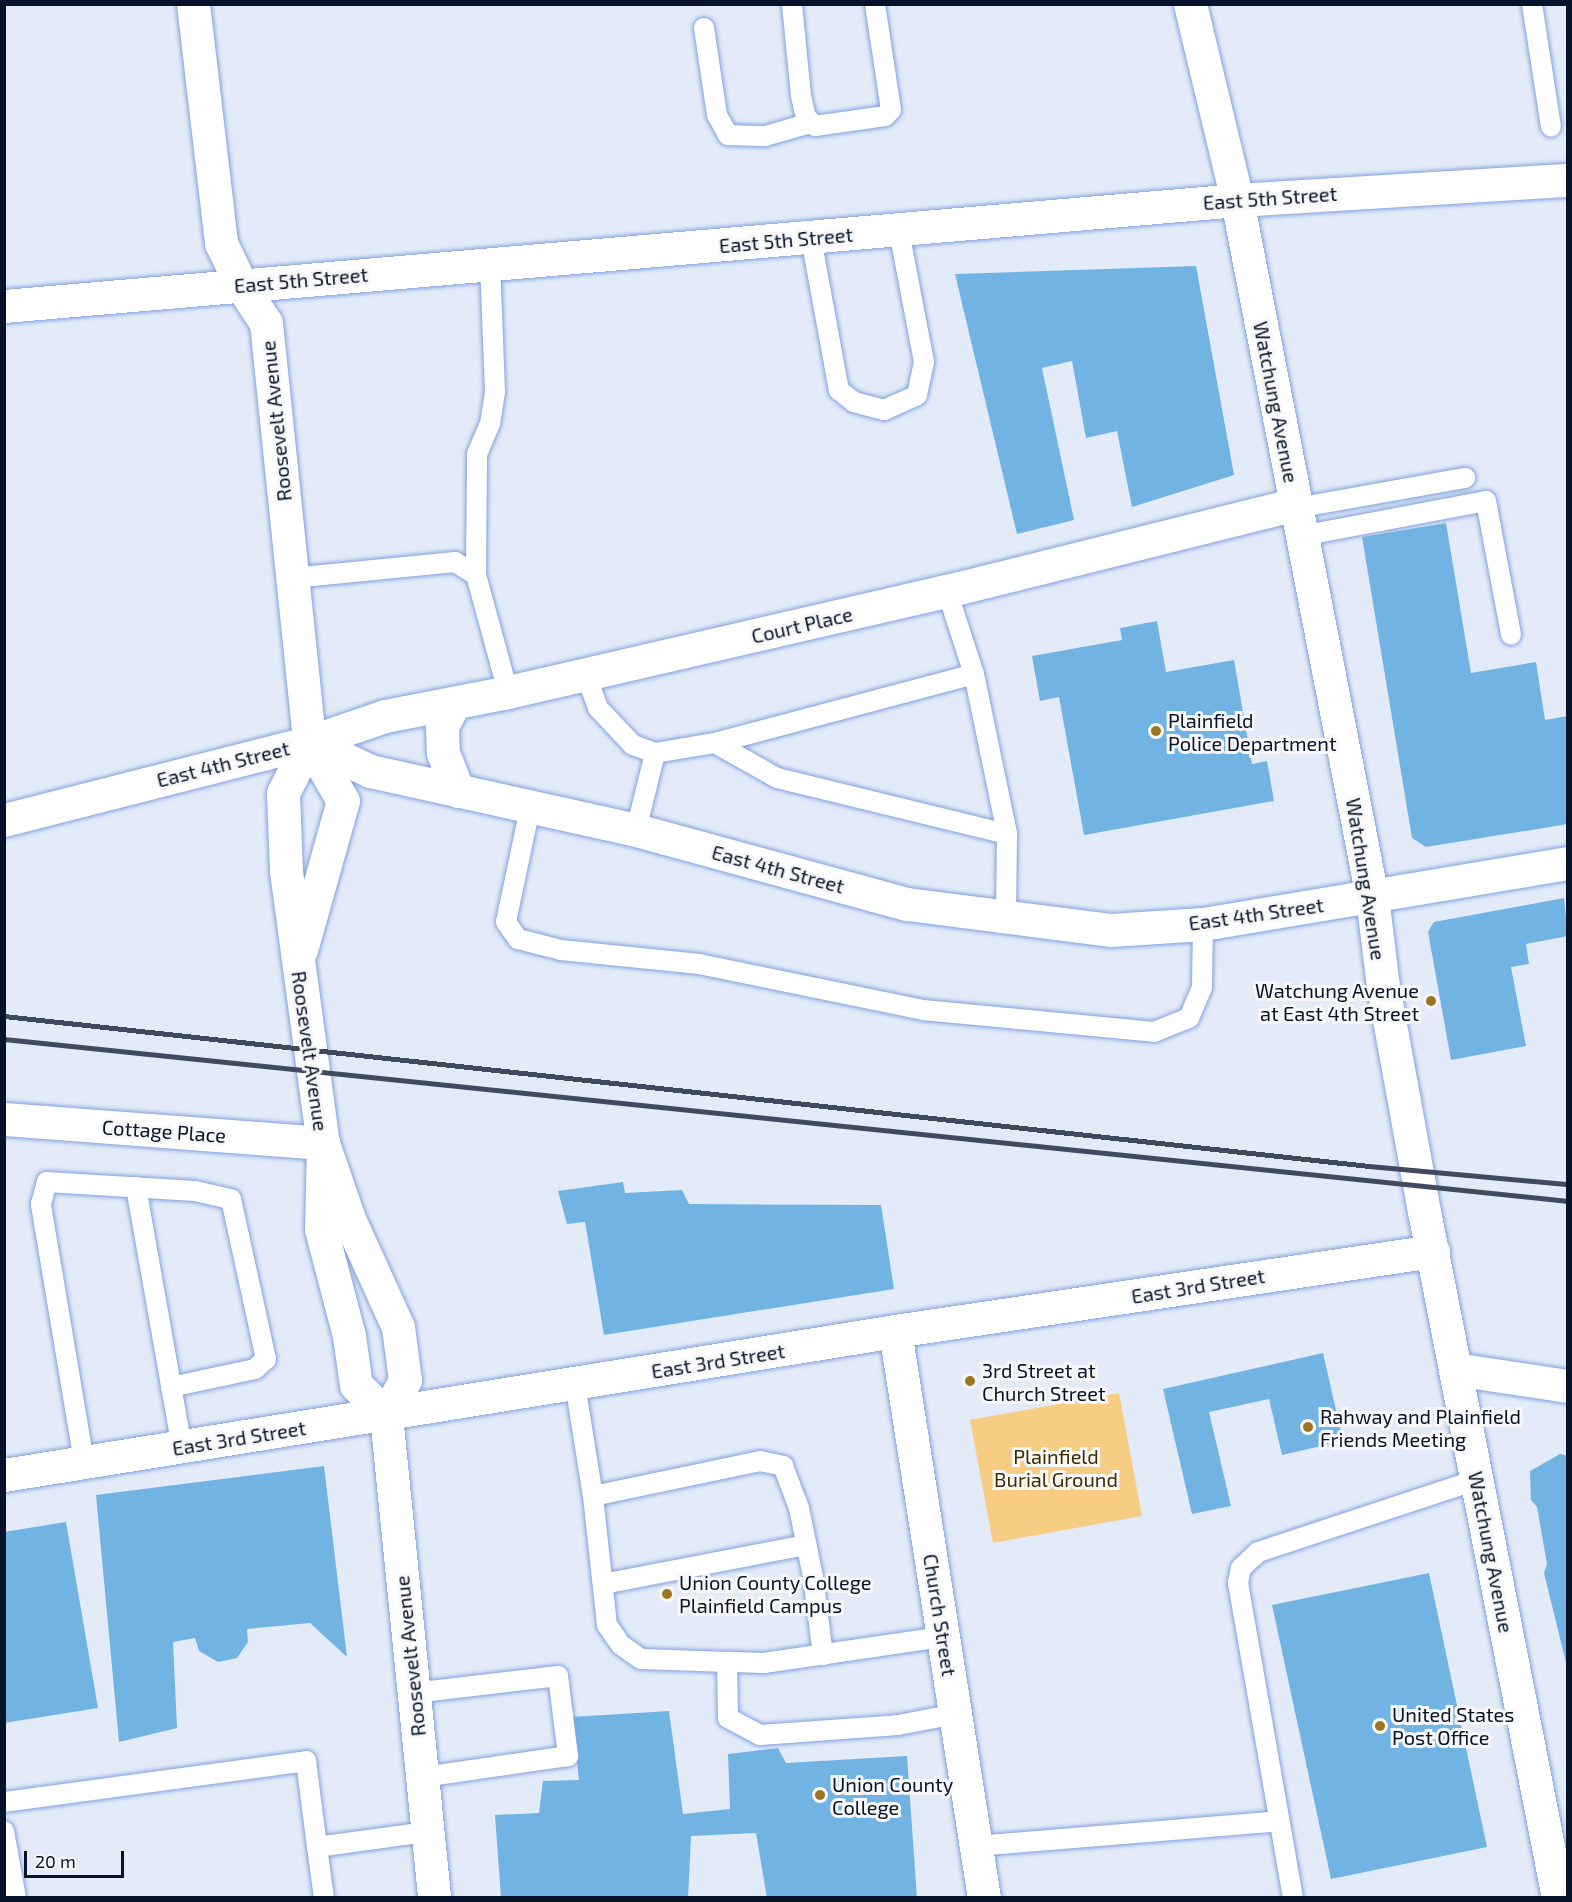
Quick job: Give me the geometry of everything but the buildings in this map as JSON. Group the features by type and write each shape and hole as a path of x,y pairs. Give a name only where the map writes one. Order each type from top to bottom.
{"street":[{"name":"Roosevelt Avenue","path":"194,4 221,243 241,285 266,323 309,742 343,801 298,960"},
{"name":"Watchung Avenue","path":"1190,4 1237,200 1372,897 1383,986 1558,1898"},
{"name":"East 5th Street","path":"4,306 899,231 1237,200 1568,180"},
{"name":"Court Place","path":"309,742 385,716 586,675 947,591 1298,516"},
{"path":"454,703 442,727 442,753 458,791"},
{"name":"Roosevelt Avenue","path":"309,742 283,793 286,872 323,1143 321,1229 349,1336 356,1385 386,1415"},
{"name":"East 4th Street","path":"4,820 309,742 370,771 636,830 907,904 1006,919 1111,930 1203,924 1568,863"},
{"name":"Cottage Place","path":"4,1119 323,1143"},
{"name":"Roosevelt Avenue","path":"323,1143 349,1220 398,1327 405,1380 386,1415 434,1898"},
{"name":"East 3rd Street","path":"4,1474 386,1415 896,1331 1433,1251"},
{"name":"Church Street","path":"896,1331 984,1898"},
{"path":"1455,1369 1568,1386"}],"lane":[{"path":"792,4 801,96 811,123 815,126 885,116 891,110 875,4"},
{"path":"1532,4 1551,127"},
{"path":"704,28 717,115 728,135 765,136 811,123"},
{"path":"811,238 839,390 854,402 884,410 917,395 924,362 899,231"},
{"path":"490,264 495,392 490,424 477,454 476,575 508,692"},
{"path":"1298,516 1465,478"},
{"path":"1298,516 1486,501 1511,635"},
{"path":"292,578 455,562 476,575"},
{"path":"947,591 974,674 1007,834 1006,919"},
{"path":"586,675 598,708 633,745 655,753 715,743 974,674"},
{"path":"715,743 777,778 1007,834"},
{"path":"636,830 655,753"},
{"path":"530,808 506,922 518,939 561,950 699,964 923,1010 1154,1032 1189,1018 1202,988 1203,924"},
{"path":"84,1462 41,1204 44,1187 52,1181 195,1191 231,1199 266,1359 255,1369 171,1387"},
{"path":"136,1187 182,1447"},
{"path":"575,1384 593,1496 607,1625 621,1645 641,1659 764,1663 942,1637"},
{"path":"593,1496 760,1461 783,1466 806,1545 823,1655"},
{"path":"1293,1898 1238,1583 1245,1560 1258,1552 1476,1480"},
{"path":"603,1584 806,1545"},
{"path":"727,1662 728,1718 760,1735 898,1725 956,1714"},
{"path":"413,1694 558,1676 568,1756 422,1777"},
{"path":"4,1802 306,1761 324,1898"},
{"path":"977,1846 1278,1821"},
{"path":"4,1831 16,1898"},
{"path":"317,1846 428,1832"}],"green space":[{"name":"Plainfield Burial Ground","path":"1119,1393 1142,1516 993,1543 970,1420"}],"railway":[{"path":"4,1016 1369,1166 1568,1184"},
{"path":"4,1039 1568,1201"}],"place":[{"name":"Plainfield Police Department","path":"1156,731"},
{"name":"Watchung Avenue at East 4th Street","path":"1431,1001"},
{"name":"3rd Street at Church Street","path":"970,1381"},
{"name":"Rahway and Plainfield Friends Meeting","path":"1308,1427"},
{"name":"Union County College Plainfield Campus","path":"667,1594"},
{"name":"United States Post Office","path":"1380,1726"},
{"name":"Union County College","path":"820,1795"}]}
